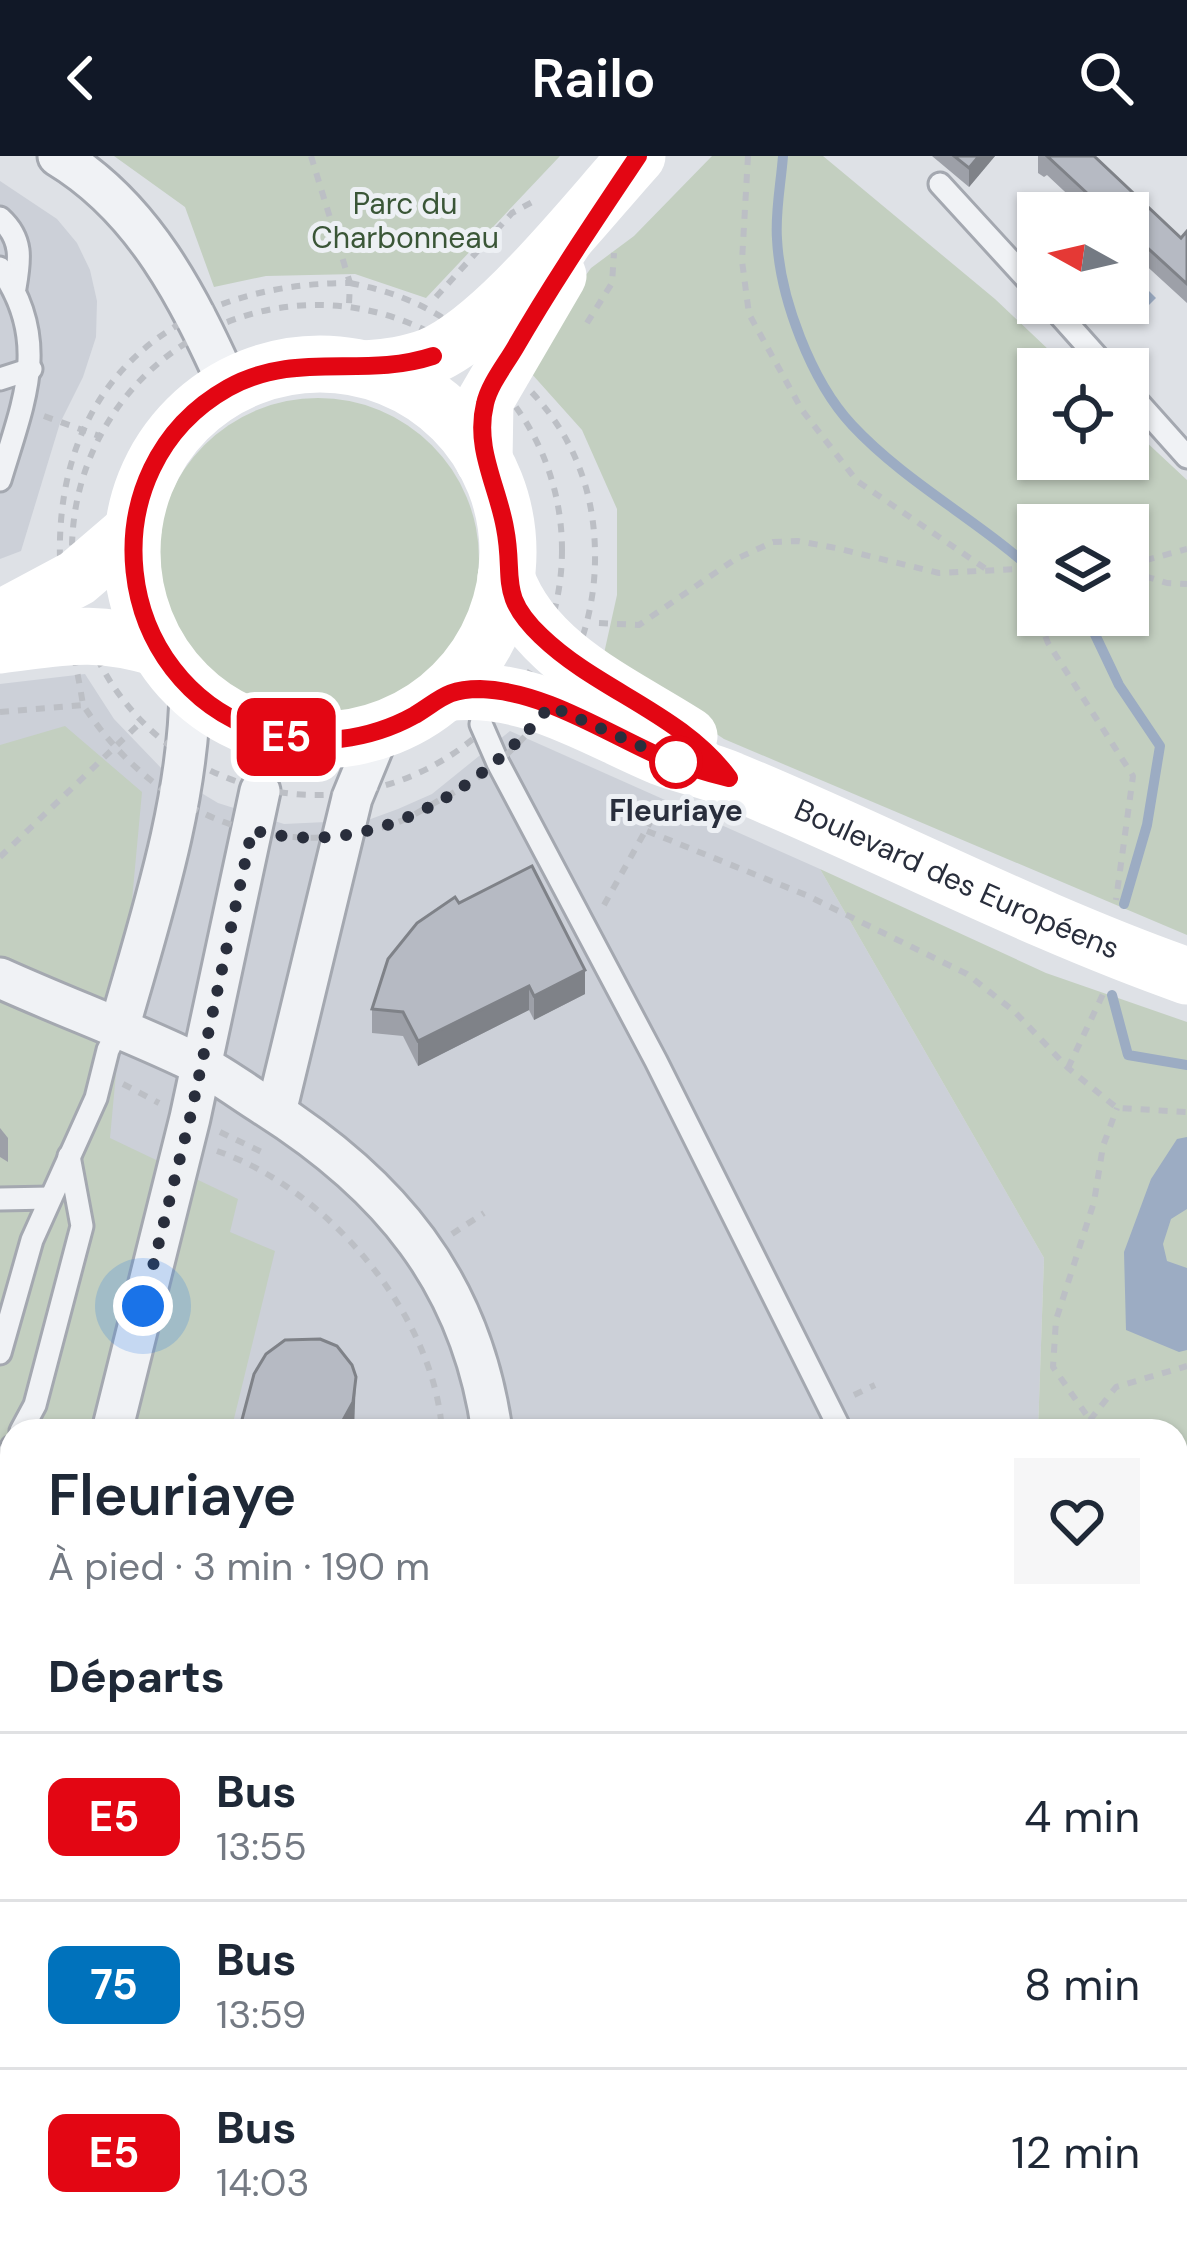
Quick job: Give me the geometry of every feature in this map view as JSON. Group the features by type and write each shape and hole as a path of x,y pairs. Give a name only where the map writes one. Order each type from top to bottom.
{"main road":[{"path":"365,369 433,356 466,336 521,284 638,156"},
{"path":"466,336 485,401 484,461"},
{"path":"174,668 141,611 133,572 133,530 140,496 155,462 175,432 229,387 295,365 331,364 365,369 401,382 434,403 463,430 484,461 500,498 507,537 506,577 495,620 474,659 463,708"},
{"path":"0,645 67,610 96,565 133,530"},
{"path":"0,619 67,610 174,668 237,722 293,739 322,741 380,730 414,715 463,708 491,690 571,664 517,608 506,577"},
{"name":"Boulevard des Européens","path":"571,664 694,739 729,778 920,866 1187,976"}],"street":[{"path":"58,156 80,169 136,222 195,314 229,387"},
{"path":"119,1028 185,764 174,668"},
{"path":"276,1112 341,837 380,730"},
{"path":"115,1419 187,1129 260,791"},
{"path":"0,978 200,1064 316,1138 347,1164 405,1221 427,1251 470,1338 490,1419"}],"lane":[{"path":"940,184 1017,268"},
{"path":"0,218 6,221 21,255 7,290"},
{"path":"0,268 32,348 31,369 2,467"},
{"path":"1068,324 1089,348"},
{"path":"0,379 31,369"},
{"path":"1149,414 1187,457"},
{"path":"463,708 498,763 590,935 835,1419"},
{"path":"0,1353 32,1240 119,1028"},
{"path":"27,1419 82,1226 69,1156"},
{"path":"0,1199 50,1198"}],"path":[{"path":"311,156 350,283 349,304"},
{"path":"748,156 742,261 749,314 802,410 856,481 986,569"},
{"path":"466,336 512,213"},
{"path":"571,664 595,522 586,482 571,443 536,394 466,336 350,283 268,289 195,314 152,342 125,365 96,403 82,432 62,517 67,610 83,705 114,746 178,802 274,836 341,837 392,825 474,782 498,763 571,664 639,625 734,560 773,542 836,548 939,573 1017,569"},
{"path":"1149,562 1187,549"},
{"path":"1149,576 1187,584"},
{"path":"1045,636 1133,776 1116,902"},
{"path":"0,712 83,705"},
{"path":"0,857 139,724"},
{"path":"590,935 646,831 806,895 967,974 1016,1012 1069,1068 1117,1108 1187,1112"},
{"path":"1069,1068 1104,992"},
{"path":"104,1073 187,1129 301,1195 340,1230 374,1269 400,1310 425,1360 439,1419"},
{"path":"1089,1419 1053,1367 1056,1320 1094,1202 1103,1146 1117,1108"},
{"path":"187,1129 281,1161"},
{"path":"1091,1419 1116,1387 1187,1366"}],"shaded area":[{"path":"0,181 57,219 77,243 97,301 96,337 60,423 21,551 0,559"},
{"path":"85,674 114,719 163,770 218,803 284,824 368,820 398,809 432,794 510,731 820,869 1044,1258 1038,1419 0,1419 0,684"}],"green space":[{"name":"Parc du Charbonneau","path":"114,156 560,156 426,298 355,274 266,276 214,287 185,207"},
{"path":"712,156 823,156 1047,348 1017,348 1017,480 1149,480 1149,445 1187,480 1187,935 724,739 603,658 617,595 617,509 582,430 522,363 591,268 634,236"},
{"path":"318,398 380,410 432,445 467,497 479,559 467,621 432,673 380,708 318,720 256,708 204,673 169,621 157,559 169,497 204,445 256,410"},
{"path":"65,726 142,792 110,1138 238,1199 230,1232 275,1251 234,1419 0,1419 0,745"},
{"path":"820,869 1046,973 1187,1022 1187,1419 1038,1419 1044,1258"}],"water":[{"path":"1187,1137 1187,1209 1171,1219 1163,1244 1167,1261 1187,1268 1187,1350 1179,1352 1126,1330 1124,1252 1151,1179 1177,1139"}],"building":[{"path":"954,156 979,156 969,168"},
{"path":"1047,156 1094,156 1132,192 1086,192"},
{"path":"1149,208 1181,238 1187,231 1187,284 1149,249"},
{"path":"532,866 585,970 534,996 529,986 418,1041 403,1012 372,1009 388,959 417,923 455,897 459,903"},
{"path":"320,1339 337,1346 352,1365 356,1377 353,1402 344,1419 242,1419 254,1374 266,1354 285,1340"}],"waterway":[{"path":"783,156 777,218 779,262 800,338 823,386 873,446 1017,558"},
{"path":"1096,636 1119,685 1160,746 1147,825 1124,904"},
{"path":"1112,995 1128,1055 1187,1065"}],"bus line":[{"name":"E5","path":"433,356 365,369 295,365 262,373 229,387 175,432 140,496 133,530 133,572 141,611 158,648 212,707 265,733 322,741 352,738 414,715 445,693 491,690 550,706 658,755 729,778 694,739 573,663 529,624 517,608 506,577 507,537 500,498 484,461 485,401 542,300 638,156"}],"place":[{"name":"Fleuriaye","path":"676,762"}],"route":[{"path":"143,1306 190,1118 252,830 314,839 392,825 474,782 550,706 681,764 676,762"}]}
